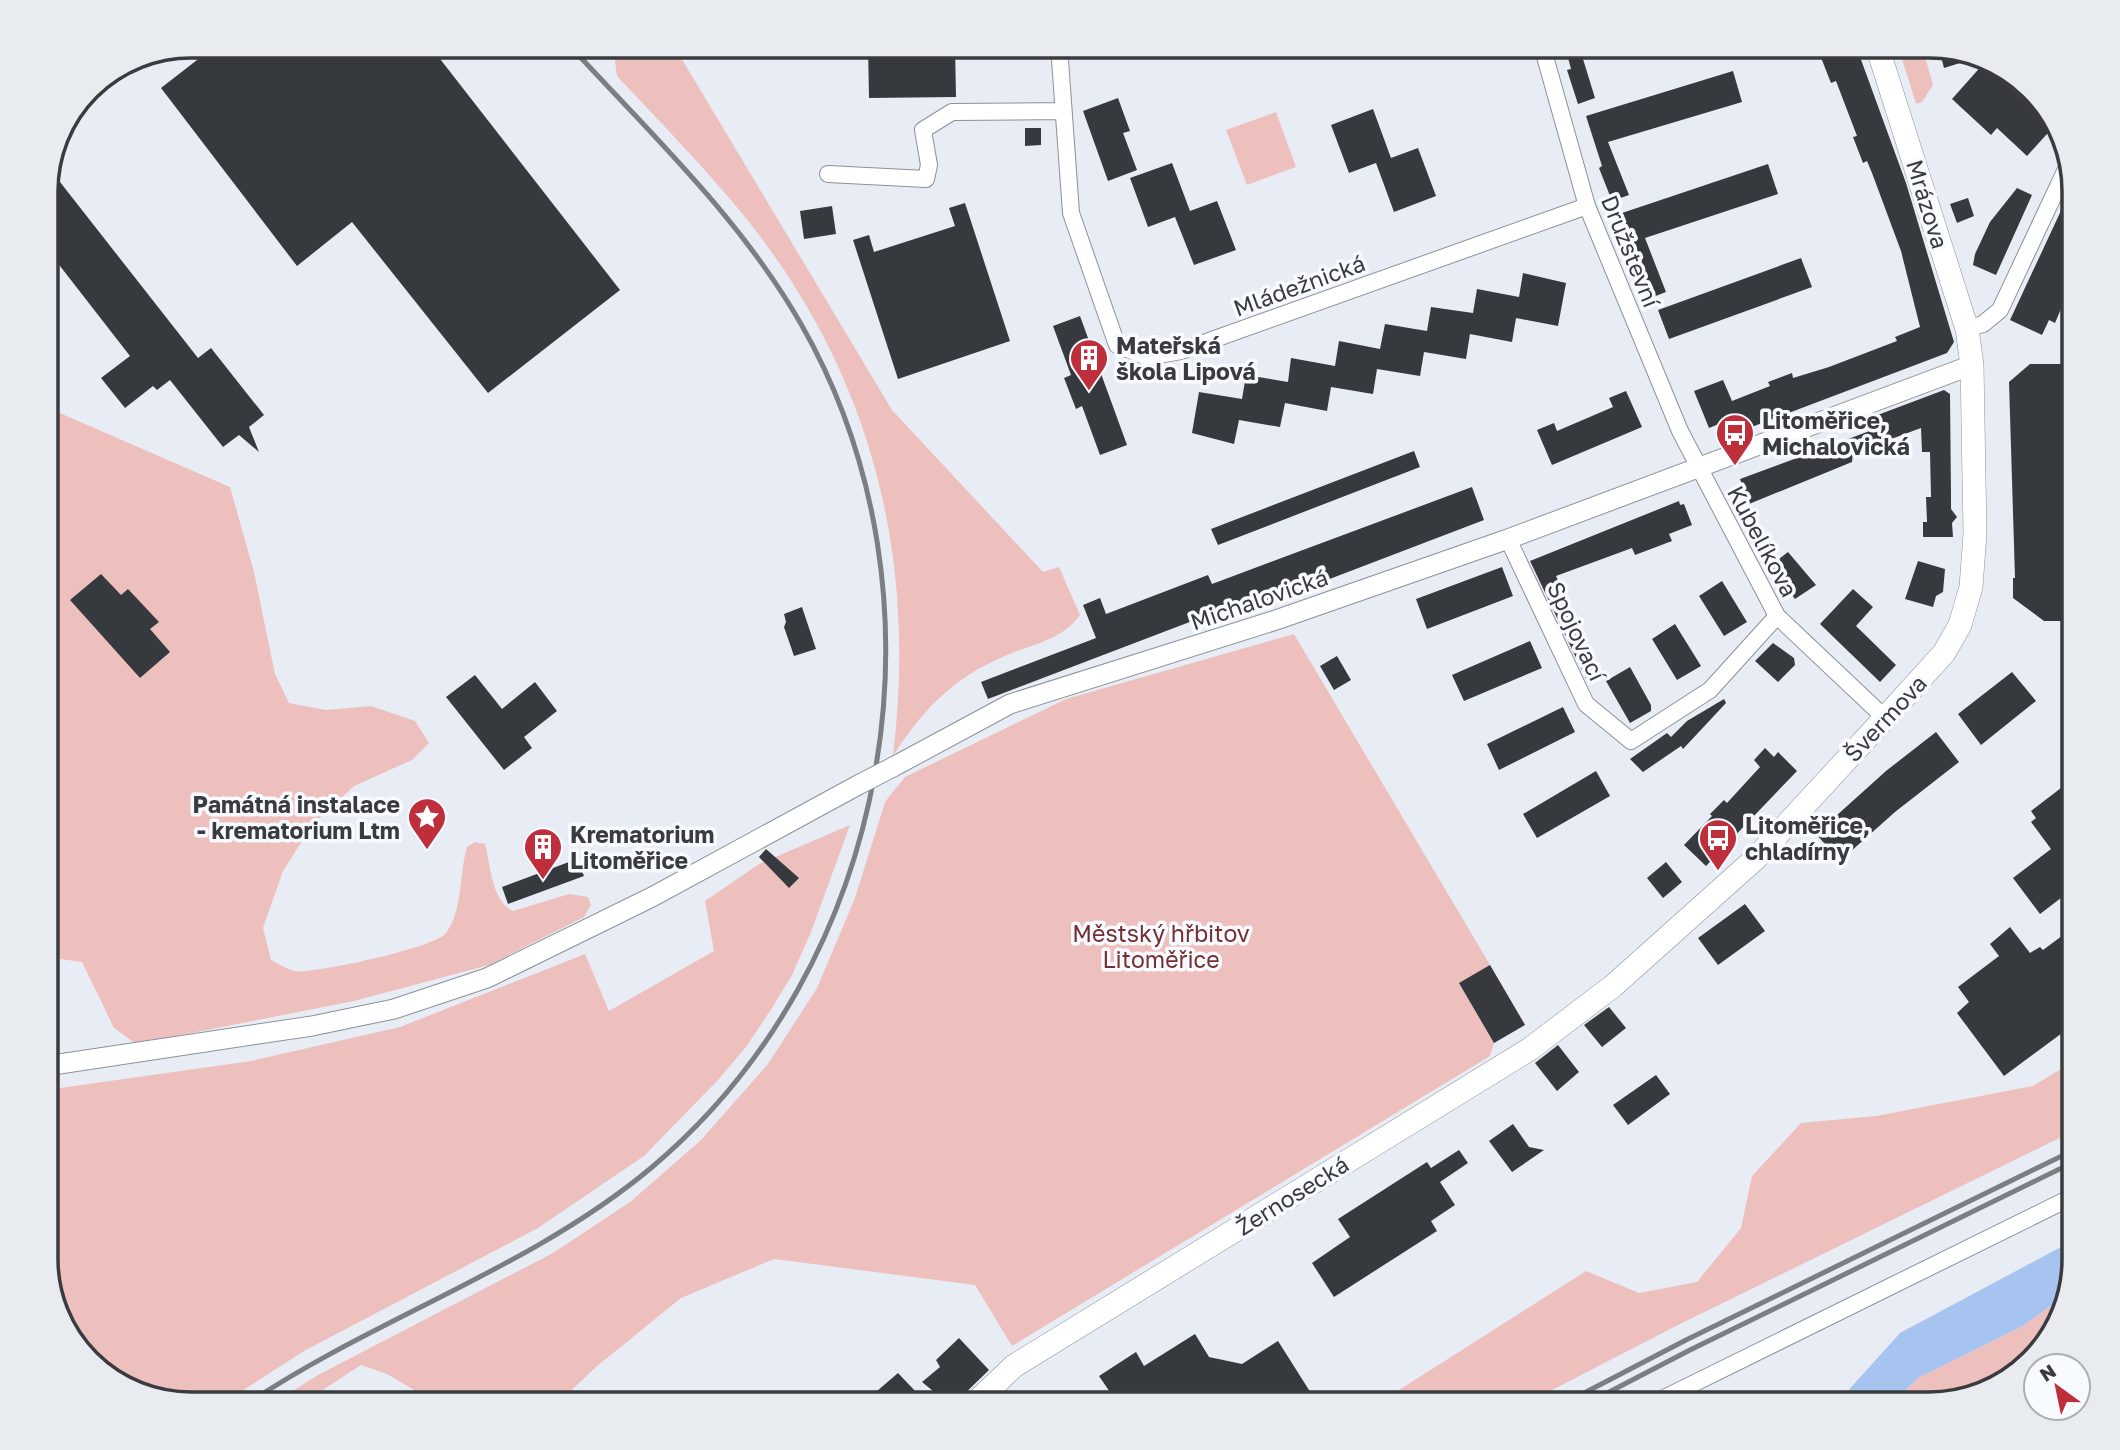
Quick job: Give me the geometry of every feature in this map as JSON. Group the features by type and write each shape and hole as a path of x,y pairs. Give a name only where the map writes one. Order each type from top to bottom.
{"main road":[{"name":"Mrázova","path":"1881,58 1967,329 1972,365"},
{"name":"Švermova","path":"1613,986 1755,859 1944,653 1960,625 1969,597 1975,534 1972,365"},
{"name":"Žernosecká","path":"987,1392 1014,1366 1530,1049 1613,986"}],"street":[{"name":"Mládežnická","path":"1059,58 1061,111 1071,213 1117,345 1147,357 1181,351 1587,206"},
{"name":"Družstevní","path":"1545,58 1587,206 1680,431 1698,466"},
{"path":"828,174 926,179 929,165 923,130 952,112 1061,111"},
{"path":"1967,329 1983,324 2000,310 2061,179"},
{"name":"Michalovická","path":"58,1064 300,1028 394,1009 487,978 585,931 1010,704 1263,625 1508,538 1972,365"},
{"name":"Kubelíkova","path":"1698,466 1777,617 1885,718"},
{"name":"Spojovací","path":"1508,538 1586,704 1631,741 1710,690 1777,617"},
{"path":"1678,1392 2062,1202"}],"green space":[{"path":"615,58 681,58 892,410 1043,572 1059,567 1080,615 1064,631 986,665 955,685 928,710 893,756 899,683 898,612 891,542 876,474 855,408 827,344 792,282 749,222 617,76"},
{"path":"1902,58 1925,58 1933,85 1922,102 1916,104"},
{"path":"1276,112 1296,167 1247,185 1226,130"},
{"path":"58,412 230,487 254,572 275,674 289,703 326,710 371,706 415,721 429,743 412,760 354,786 313,824 283,871 263,928 271,960 295,971 306,971 372,959 436,940 445,934 455,915 464,857 467,847 475,842 485,844 496,891 500,899 513,911 569,894 588,897 591,905 584,917 489,965 354,1001 136,1044 114,1028 82,962 58,959"},
{"name":"Městský hřbitov Litoměřice","path":"1294,634 1525,1024 1494,1043 1490,1056 1012,1346 975,1285 774,1259 681,1298 596,1367 570,1392 418,1392 387,1374 361,1365 319,1392 291,1392 318,1375 553,1253 630,1202 700,1141 768,1064 817,988 855,898 885,802 905,777 1066,699"},
{"path":"850,825 811,932 792,975 772,1008 746,1047 718,1080 644,1156 538,1228 304,1351 241,1392 182,1392 148,1385 117,1370 91,1347 80,1333 65,1302 58,1268 58,1088 251,1061 400,1027 585,954 609,1011 714,951 705,901 759,864"},
{"path":"2062,1068 2062,1137 1678,1325 1548,1392 1396,1392 1586,1271 1639,1293 1697,1282 1741,1228 1752,1176 1801,1123 1876,1116 2033,1086"},
{"path":"2055,1303 2040,1333 2017,1359 2003,1370 1955,1390 1903,1392 1918,1378 2021,1327"}],"water":[{"path":"2062,1246 2060,1285 2055,1303 2021,1327 1918,1378 1903,1392 1847,1392 1900,1333"}],"building":[{"path":"200,58 439,58 620,290 488,393 352,222 297,266 161,88"},
{"path":"868,58 955,58 956,97 869,98"},
{"path":"1568,58 1583,58 1595,98 1578,104 1567,70 1571,69"},
{"path":"1821,58 1860,58 1906,183 1954,342 1947,353 1741,431 1736,417 1709,428 1694,391 1723,380 1732,401 1770,386 1768,382 1792,373 1793,378 1897,341 1895,337 1920,327 1901,251 1867,161 1863,163 1853,137 1857,136 1836,81 1831,83"},
{"path":"1941,58 1963,62 1944,68"},
{"path":"1979,68 2002,79 2024,98 2040,117 2048,133 2027,156 1997,128 1991,135 1952,99"},
{"path":"1733,71 1742,102 1608,142 1629,195 1612,201 1599,168 1602,166 1586,116"},
{"path":"1118,98 1130,131 1123,133 1137,170 1108,181 1083,111"},
{"path":"1373,109 1391,158 1418,148 1436,196 1394,212 1376,163 1349,173 1331,125"},
{"path":"1025,128 1041,128 1041,145 1025,146"},
{"path":"1172,163 1190,211 1217,201 1236,250 1194,265 1175,217 1148,227 1130,178"},
{"path":"1768,164 1778,194 1645,238 1666,292 1648,299 1635,266 1639,264 1622,213"},
{"path":"58,180 198,358 211,348 264,415 249,427 259,452 239,435 223,447 170,380 157,390 153,386 125,408 101,378 130,356 58,263"},
{"path":"2017,188 2032,195 1996,275 1973,265 1975,254 1990,222"},
{"path":"1968,198 1974,216 1957,223 1950,204"},
{"path":"965,203 1010,341 898,379 853,240 869,235 874,252 955,226 949,208"},
{"path":"832,206 836,234 804,239 800,211"},
{"path":"2062,209 2062,306 2055,323 2049,320 2042,335 2010,320"},
{"path":"1801,258 1812,287 1669,339 1658,310"},
{"path":"1523,273 1566,283 1558,326 1516,318 1512,342 1470,334 1466,359 1424,352 1420,376 1377,369 1373,394 1331,387 1327,411 1285,403 1280,427 1239,420 1234,444 1192,433 1199,392 1242,399 1246,375 1288,382 1291,358 1335,366 1339,341 1380,349 1385,324 1427,331 1431,307 1473,313 1477,289 1519,297"},
{"name":"Mateřská škola Lipová","path":"1080,316 1127,445 1100,455 1082,406 1076,409 1064,378 1071,375 1053,326"},
{"path":"2030,364 2062,364 2062,621 2044,621 2013,598 2015,578 2009,382"},
{"path":"1944,390 1950,394 1951,509 1957,517 1952,523 1953,537 1923,537 1923,522 1927,522 1926,497 1931,497 1930,452 1922,452 1921,428 1853,453 1852,462 1749,504 1740,479 1867,432 1879,426 1875,416"},
{"path":"1626,391 1642,427 1552,465 1537,430 1554,423 1557,431 1613,407 1609,398"},
{"path":"1414,451 1420,467 1218,545 1211,529"},
{"path":"1472,487 1484,520 1233,616 1229,607 988,699 981,682 1096,638 1083,605 1100,598 1106,614 1208,575 1212,584"},
{"path":"1679,501 1680,505 1684,504 1692,525 1669,534 1672,541 1635,555 1632,548 1556,576 1602,676 1588,683 1530,561"},
{"path":"1788,552 1816,585 1795,599 1770,566"},
{"path":"1918,561 1945,569 1943,592 1936,596 1933,607 1905,599"},
{"path":"1502,567 1513,596 1427,629 1416,599"},
{"path":"101,574 121,595 128,589 159,622 150,629 170,652 140,678 70,600"},
{"path":"1722,581 1747,622 1724,636 1699,596"},
{"path":"1853,589 1873,607 1856,626 1896,665 1880,682 1820,624"},
{"path":"802,607 816,649 794,656 784,627 784,614"},
{"path":"1675,624 1701,666 1677,680 1652,639"},
{"path":"1530,641 1542,668 1464,701 1452,675"},
{"path":"1773,643 1794,658 1795,665 1778,682 1755,661"},
{"path":"1337,656 1351,680 1334,690 1320,666"},
{"path":"1630,667 1651,705 1651,711 1630,723 1606,681"},
{"path":"2012,672 2036,701 1981,745 1958,714"},
{"path":"475,675 502,709 535,682 557,711 524,737 532,748 504,770 446,697"},
{"path":"1724,699 1726,703 1683,749 1681,746 1643,772 1630,759 1667,733 1671,737 1687,721"},
{"path":"1563,707 1575,732 1499,770 1487,744"},
{"path":"1936,732 1959,762 1895,812 1840,861 1816,834 1886,771"},
{"path":"1765,748 1774,757 1778,752 1797,771 1706,866 1684,845 1712,816 1710,814 1724,800 1727,803 1760,767 1754,760"},
{"path":"1596,771 1610,796 1537,838 1523,814"},
{"path":"2062,787 2062,897 2040,914 2013,878 2051,849 2031,822 2036,818 2031,811"},
{"path":"766,849 799,878 789,888 759,857"},
{"name":"Krematorium Litoměřice","path":"577,859 584,876 508,904 502,887"},
{"path":"1666,862 1682,882 1663,898 1647,878"},
{"path":"1745,904 1765,931 1718,965 1698,938"},
{"path":"2010,927 2030,953 2040,947 2043,950 2062,936 2062,1033 2004,1076 1957,1013 1969,1002 1958,987 1999,956 1990,944"},
{"path":"1490,965 1525,1025 1494,1043 1459,983"},
{"path":"1609,1007 1626,1028 1602,1047 1584,1025"},
{"path":"1558,1045 1579,1072 1557,1091 1535,1063"},
{"path":"1656,1075 1670,1094 1628,1125 1613,1105"},
{"path":"1513,1124 1529,1147 1544,1150 1512,1172 1489,1141"},
{"path":"1459,1150 1468,1163 1440,1182 1455,1205 1431,1221 1437,1231 1334,1297 1312,1263 1350,1237 1338,1219 1427,1162 1431,1168"},
{"path":"1195,1334 1209,1357 1242,1364 1278,1341 1310,1392 1110,1392 1099,1376 1136,1352 1144,1366"},
{"path":"959,1338 989,1370 966,1392 934,1392 922,1382 940,1367 936,1360"},
{"path":"898,1373 916,1392 876,1392"}],"railway":[{"path":"266,1392 348,1345 504,1264 604,1204 651,1168 733,1085 798,989 846,884 875,773 886,658 877,543 849,430 801,324 751,249 663,145 581,58"},
{"path":"1586,1392 1686,1340 2062,1156"},
{"path":"1609,1392 2062,1168"}],"place":[{"name":"Mateřská škola Lipová","path":"1089,392"},
{"name":"Litoměřice, Michalovická","path":"1735,467"},
{"name":"Památná instalace - krematorium Ltm","path":"427,851"},
{"name":"Litoměřice, chladírny","path":"1718,872"},
{"name":"Krematorium Litoměřice","path":"543,881"}]}
